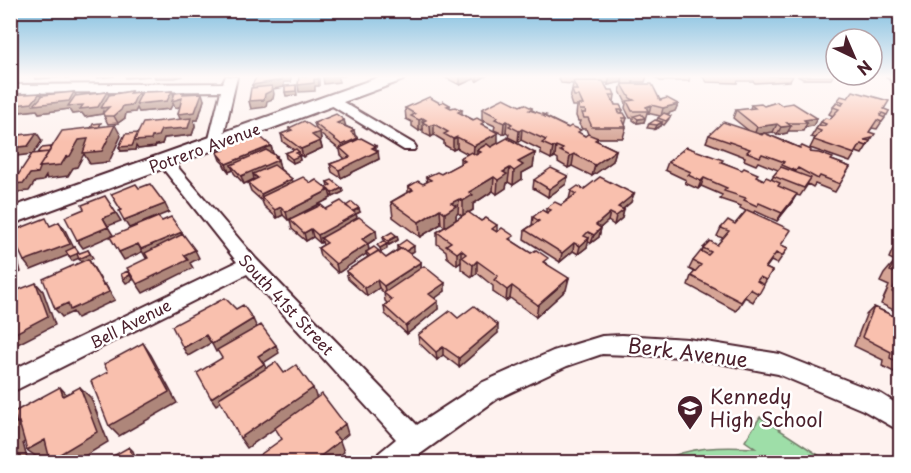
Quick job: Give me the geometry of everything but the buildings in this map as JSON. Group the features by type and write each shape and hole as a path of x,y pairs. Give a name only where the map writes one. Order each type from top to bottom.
{"street":[{"path":"215,143 226,98"},
{"name":"Potrero Avenue","path":"10,217 331,99"},
{"path":"331,99 409,147"},
{"name":"South 41st Street","path":"165,161 249,264 415,441"},
{"name":"Bell Avenue","path":"10,383 249,264"},
{"name":"Berk Avenue","path":"388,462 489,391 561,358 602,345 688,348 780,364 872,402 900,418"}],"green space":[{"path":"760,417 829,462 659,462 682,453 706,448 755,448 745,441"}],"place":[{"name":"Kennedy High School","path":"690,431"}]}
